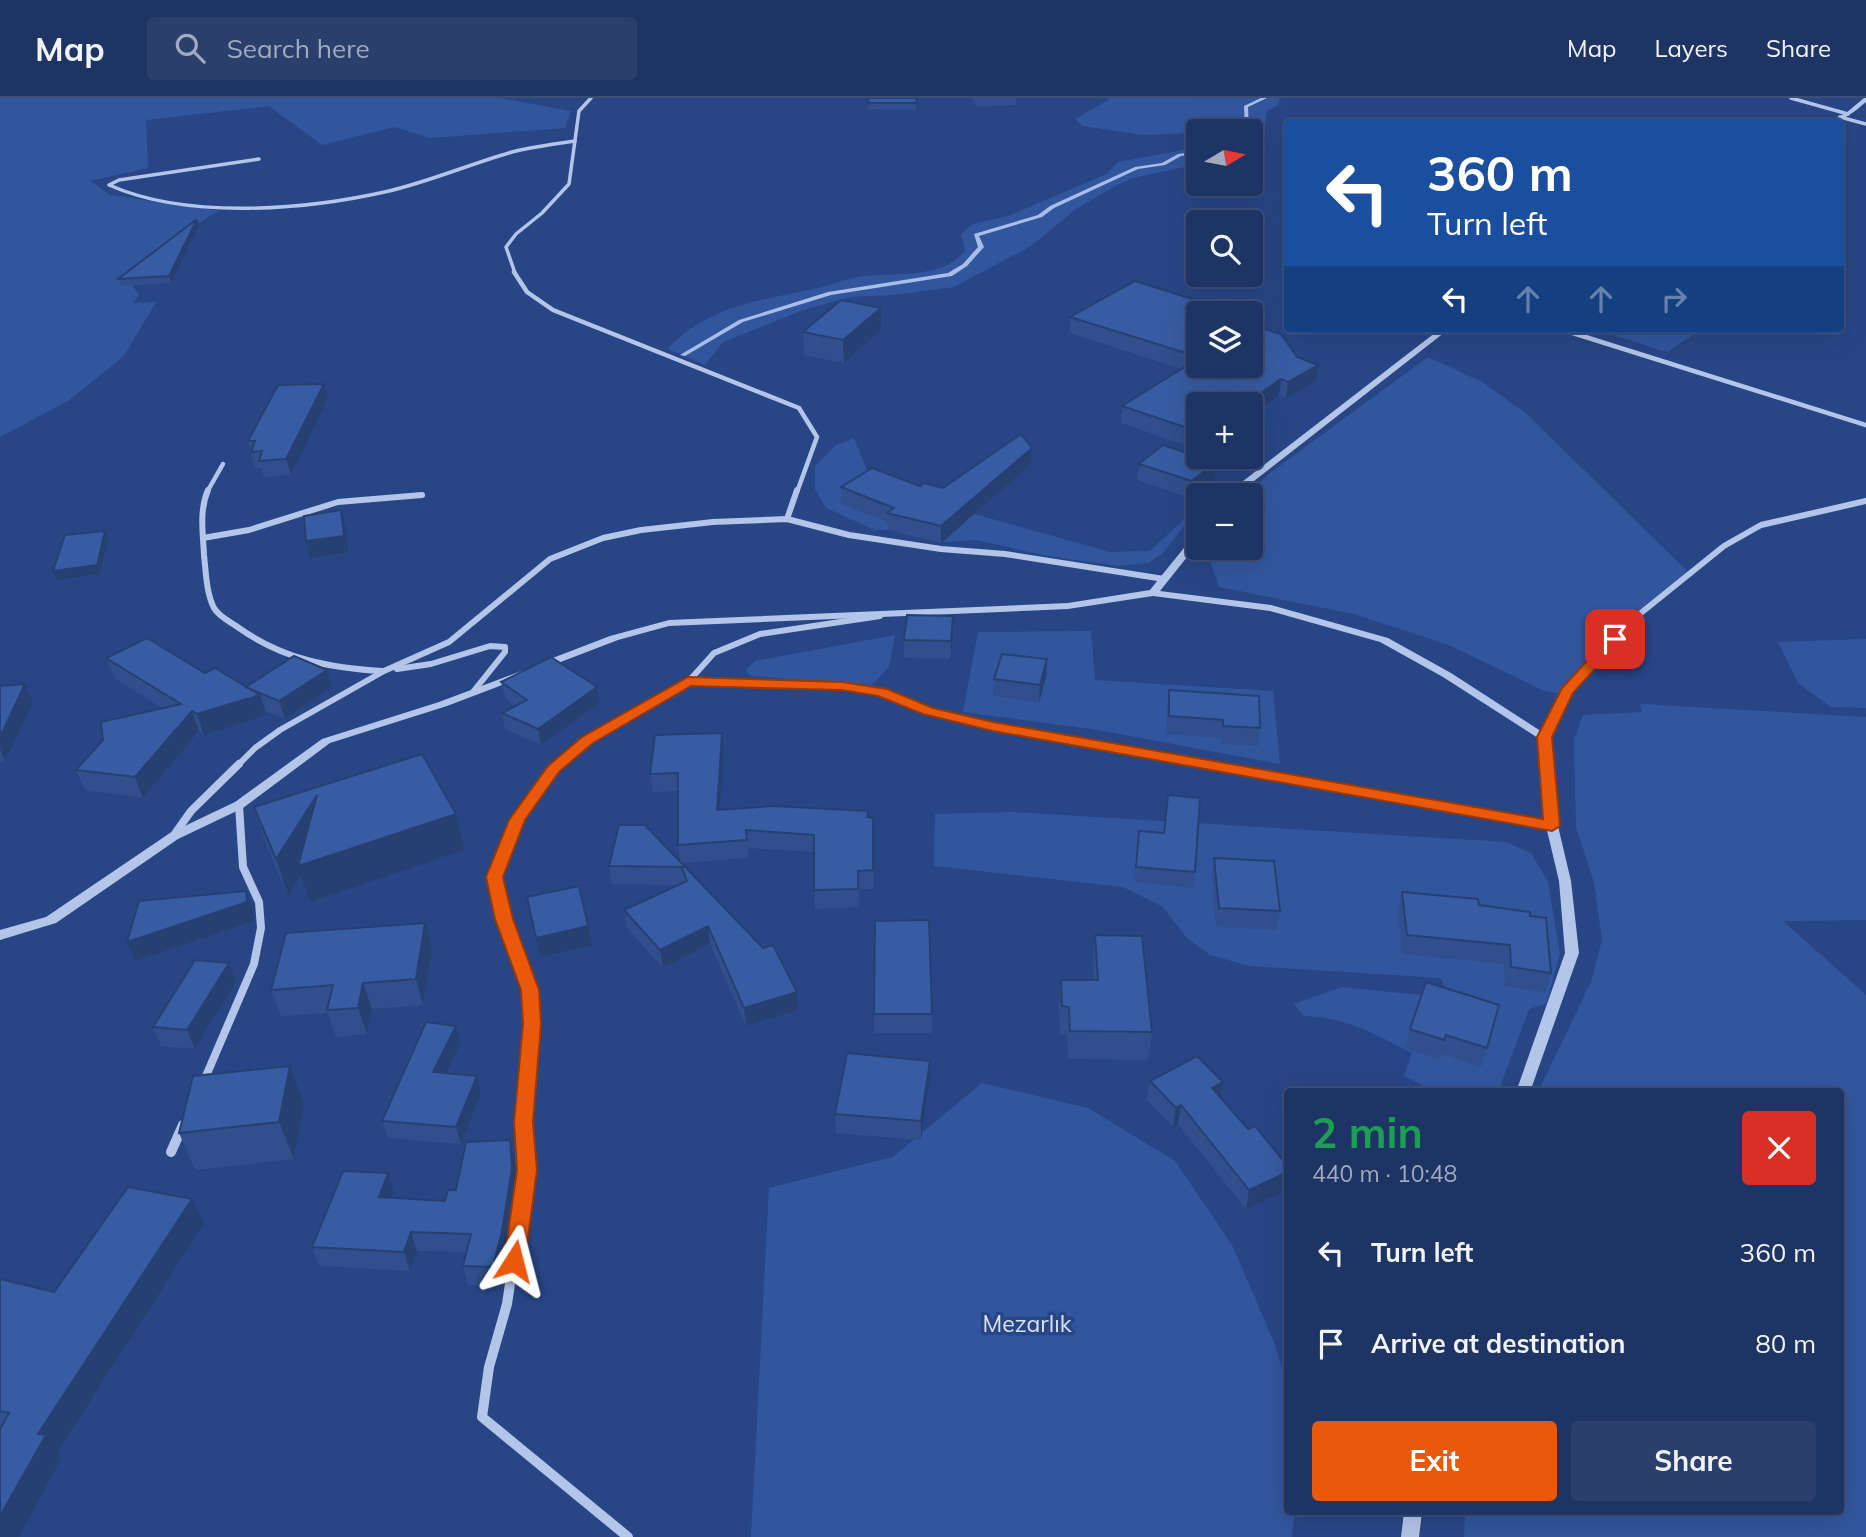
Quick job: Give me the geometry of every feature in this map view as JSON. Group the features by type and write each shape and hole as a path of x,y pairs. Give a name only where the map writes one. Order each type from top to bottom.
{"street":[{"path":"590,98 579,111 569,184 542,213 516,234 506,247 518,281 530,297 553,310 736,380 799,408 817,437 788,519"},
{"path":"1791,98 1848,114"},
{"path":"1836,119 1848,114 1866,99"},
{"path":"1840,117 1866,124"},
{"path":"259,159 119,180 110,184 143,200 184,205 232,207 342,200 421,183 509,153 575,141"},
{"path":"1246,483 1440,333"},
{"path":"1573,333 1866,425"},
{"path":"223,464 205,490 201,506 206,579 216,610 260,644 331,669 384,671 431,664 490,646 505,647 505,652 473,692"},
{"path":"203,538 249,530 338,502 422,495"},
{"path":"1524,1088 1572,953 1565,881 1552,826 1544,737 1567,691 1631,621 1724,547 1761,525 1802,513 1866,501"},
{"path":"174,836 191,811 255,748 280,730 384,671 449,642 474,625 550,559 603,538 641,530 713,522 788,519 862,537 941,549 1004,554 1164,579"},
{"path":"1153,593 1186,551"},
{"path":"0,935 51,920 174,836 239,805 326,741 473,692 614,638 669,623 1068,606 1153,593 1271,608 1384,640 1447,675 1544,737"},
{"path":"628,1537 482,1417 489,1367 507,1304 527,1170 524,1122 532,1024 530,990 504,919 495,877 517,820 554,769 588,740 688,682 714,653 760,634 908,612"},
{"path":"688,682 842,686 881,692 928,711 993,726 1552,826"},
{"path":"197,1094 254,964 261,928 259,902 243,867 239,805"},
{"path":"171,1152 187,1117"},
{"path":"1409,1537 1413,1515"}],"green space":[{"path":"0,98 500,98 571,111 565,128 430,138 395,127 322,145 269,106 146,120 148,168 90,181 110,195 219,211 170,239 131,273 132,285 139,295 133,303 156,302 124,356 68,401 0,437"},
{"path":"1105,98 1280,98 1278,105 1267,111 1264,130 1264,119 1186,119 1186,133 1142,135 1083,126 1075,119 1110,99"},
{"path":"1186,148 1186,167 1132,178 1117,185 1076,209 1031,246 954,287 851,297 806,309 723,342 705,365 668,349 683,334 700,323 757,301 854,278 916,273 943,267 965,251 961,234 973,224 1008,216 1107,174 1118,162"},
{"path":"1607,333 1696,333 1667,352"},
{"path":"1428,357 1482,382 1528,415 1692,576 1617,630 1571,695 1544,691 1449,645 1354,614 1219,587 1210,561 1199,560 1263,560 1263,483 1260,483"},
{"path":"854,438 873,485 921,502 888,530 875,530 826,508 815,489 815,466 835,446"},
{"path":"974,514 1110,552 1150,551 1186,518 1186,524 1163,553 1148,563 1119,566 1048,556 976,540 943,542"},
{"path":"1091,631 1095,680 1273,691 1280,764 1098,730 963,712 978,632"},
{"path":"895,635 889,667 872,685 750,676 746,670 755,661"},
{"path":"1866,639 1866,708 1831,707 1798,683 1778,642"},
{"path":"1640,704 1866,717 1866,920 1783,921 1866,995 1866,1537 1464,1537 1465,1515 1844,1515 1844,1088 1540,1088 1591,982 1602,940 1594,882 1576,827 1574,739 1583,715 1642,712"},
{"path":"1011,812 1506,842 1531,853 1548,882 1560,954 1546,1004 1529,1009 1499,1088 1428,1088 1404,1076 1412,1053 1347,1023 1304,1016 1294,1004 1342,987 1449,998 1441,978 1250,966 1210,955 1185,936 1163,907 1123,887 934,866 935,814"},
{"name":"Mezarlık","path":"982,1083 1088,1108 1175,1161 1232,1245 1274,1342 1284,1375 1284,1515 1295,1515 1292,1537 751,1537 769,1188 893,1157"}],"building":[{"path":"869,98 917,98 916,103 868,103"},
{"path":"197,219 169,276 118,279"},
{"path":"1135,281 1199,301 1186,301 1186,353 1070,317"},
{"path":"841,300 881,308 843,340 803,332"},
{"path":"1263,329 1281,334 1297,357 1318,365 1288,382 1281,379 1262,392 1186,392 1186,428 1122,406 1186,366 1186,378 1263,378"},
{"path":"324,384 286,459 259,461 262,451 251,452 255,441 248,441 278,385"},
{"path":"1021,434 1032,448 941,526 887,513 894,508 841,487 872,468 920,486 924,483 943,488"},
{"path":"1163,445 1186,452 1186,469 1207,469 1192,481 1139,464"},
{"path":"341,510 344,536 306,541 304,516"},
{"path":"105,531 97,565 53,571 65,535"},
{"path":"907,615 953,616 951,641 904,640"},
{"path":"147,638 205,673 215,668 260,695 197,714 192,711 135,777 76,770 103,740 101,722 181,704 106,658"},
{"path":"1002,654 1047,659 1040,685 994,679"},
{"path":"294,656 327,670 279,701 246,687"},
{"path":"551,657 597,687 538,729 502,713 527,700 501,682"},
{"path":"25,684 0,737 0,686"},
{"path":"1169,690 1259,696 1260,728 1223,726 1223,720 1169,716"},
{"path":"722,733 717,810 773,806 868,811 867,817 873,818 873,870 858,871 858,889 814,890 814,835 746,830 747,840 678,845 678,773 650,774 655,735"},
{"path":"422,754 456,814 298,866 317,795 276,859 254,807"},
{"path":"1168,795 1200,798 1195,872 1136,867 1139,831 1164,833"},
{"path":"619,825 645,825 763,948 773,945 797,992 744,1008 708,926 660,950 624,910 687,881 682,868 684,867 609,866"},
{"path":"1214,858 1274,861 1280,911 1219,908"},
{"path":"579,886 588,926 536,938 527,897"},
{"path":"246,891 247,902 127,942 139,901"},
{"path":"1402,892 1478,899 1479,905 1530,912 1530,916 1546,918 1551,973 1511,967 1510,945 1407,935"},
{"path":"929,920 932,1014 874,1014 875,921"},
{"path":"425,923 416,979 363,983 358,1008 327,1010 333,985 271,990 286,933"},
{"path":"1095,935 1142,936 1152,1032 1070,1031 1069,1007 1062,1006 1061,980 1098,980"},
{"path":"195,960 229,963 187,1030 153,1027"},
{"path":"1426,982 1499,1005 1487,1048 1446,1035 1444,1040 1410,1029"},
{"path":"426,1022 456,1026 433,1072 477,1076 456,1127 382,1121"},
{"path":"847,1053 930,1061 921,1121 835,1114"},
{"path":"1197,1056 1223,1082 1212,1088 1248,1129 1255,1126 1284,1161 1284,1174 1249,1190 1181,1105 1176,1108 1150,1081"},
{"path":"290,1066 279,1122 179,1133 193,1076"},
{"path":"510,1140 512,1168 493,1267 463,1266 471,1234 411,1232 404,1252 312,1247 343,1171 388,1173 379,1197 445,1201 448,1190 456,1190 466,1142"},
{"path":"128,1187 192,1199 38,1434 46,1435 0,1516 0,1429 9,1413 0,1411 0,1279 54,1292"}],"waterway":[{"path":"1247,119 1246,106 1265,98"},
{"path":"683,355 741,321 830,293 950,275 965,265 981,247 976,235 1040,216 1052,207 1137,168 1163,164 1186,154"}],"route":[{"path":"514,1261 527,1170 524,1122 532,1024 530,990 504,919 495,877 517,820 554,769 588,740 688,682 842,686 881,692 928,711 993,726 1552,826 1544,737 1567,691 1615,639"}]}
